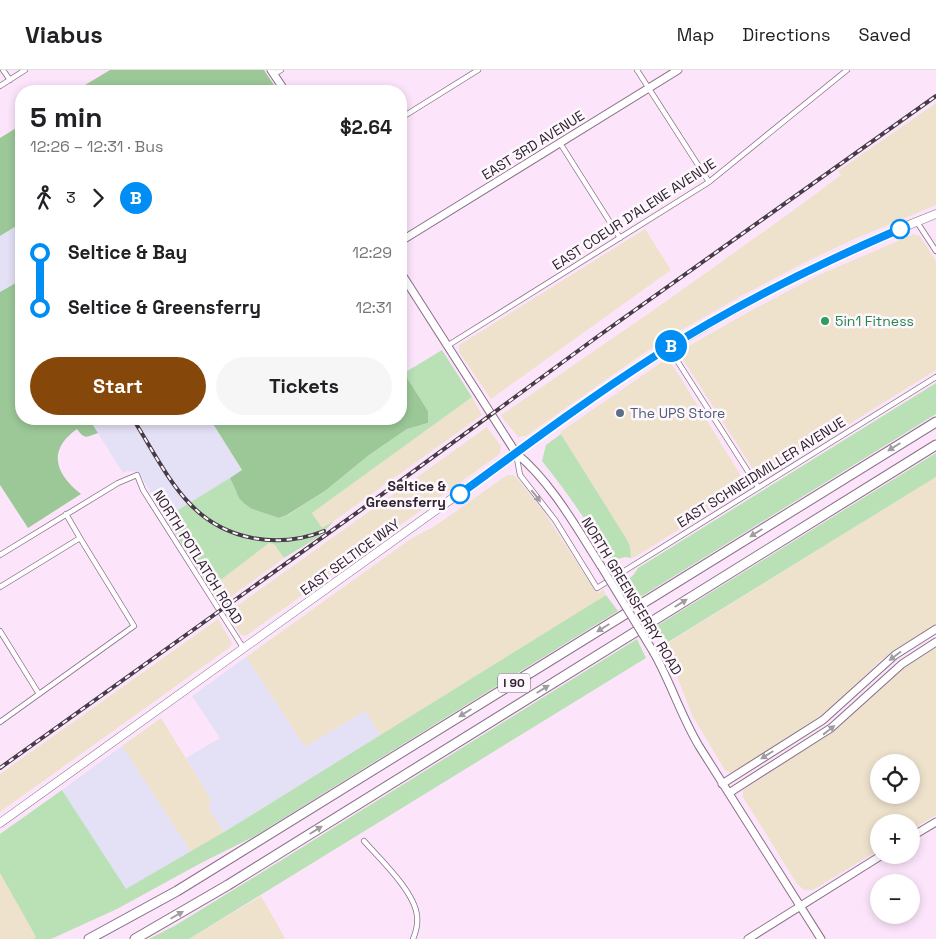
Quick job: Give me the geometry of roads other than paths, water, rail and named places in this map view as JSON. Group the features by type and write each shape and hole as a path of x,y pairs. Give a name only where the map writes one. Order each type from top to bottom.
{"highway":[{"name":"I 90","path":"88,939 177,891 936,422"},
{"name":"I 90","path":"135,939 228,885 936,445"}],"main road":[{"name":"EAST SELTICE WAY","path":"0,823 595,396 669,348 742,305 845,253 936,214"}],"street":[{"path":"3,70 10,80"},
{"path":"0,86 25,70"},
{"path":"281,70 272,72 281,85"},
{"path":"407,114 478,70"},
{"path":"637,70 709,182"},
{"name":"EAST 3RD AVENUE","path":"407,237 678,70"},
{"name":"EAST COEUR D'ALENE AVENUE","path":"447,346 709,182 848,70"},
{"path":"560,142 620,238"},
{"path":"918,222 936,251"},
{"name":"NORTH GREENSFERRY ROAD","path":"407,283 516,453 532,467 560,503 601,566 672,686 690,731 821,939"},
{"path":"669,348 758,487"},
{"name":"EAST SCHNEIDMILLER AVENUE","path":"598,588 936,377"},
{"name":"NORTH GREENSFERRY ROAD","path":"516,453 520,475 554,520 598,588"},
{"name":"NORTH POTLATCH ROAD","path":"66,514 118,483 137,475 143,490 244,649"},
{"path":"0,555 66,514 134,626 0,722"},
{"path":"0,587 80,538"},
{"path":"722,784 823,720 895,655 936,629"},
{"path":"0,631 39,694"},
{"path":"728,793 812,742 831,728 897,669 936,642"},
{"path":"920,832 936,822"},
{"path":"364,841 398,879 414,906 417,916 413,939"},
{"path":"748,939 870,863"}],"railway":[{"path":"0,768 362,509 597,337 936,96"},
{"path":"137,425 182,495 204,517 219,526 236,534 271,540 307,537 324,531"}],"place":[{"name":"5in1 Fitness","path":"825,321"},
{"name":"The UPS Store","path":"620,413"},
{"name":"Seltice & Greensferry","path":"460,494"}]}
